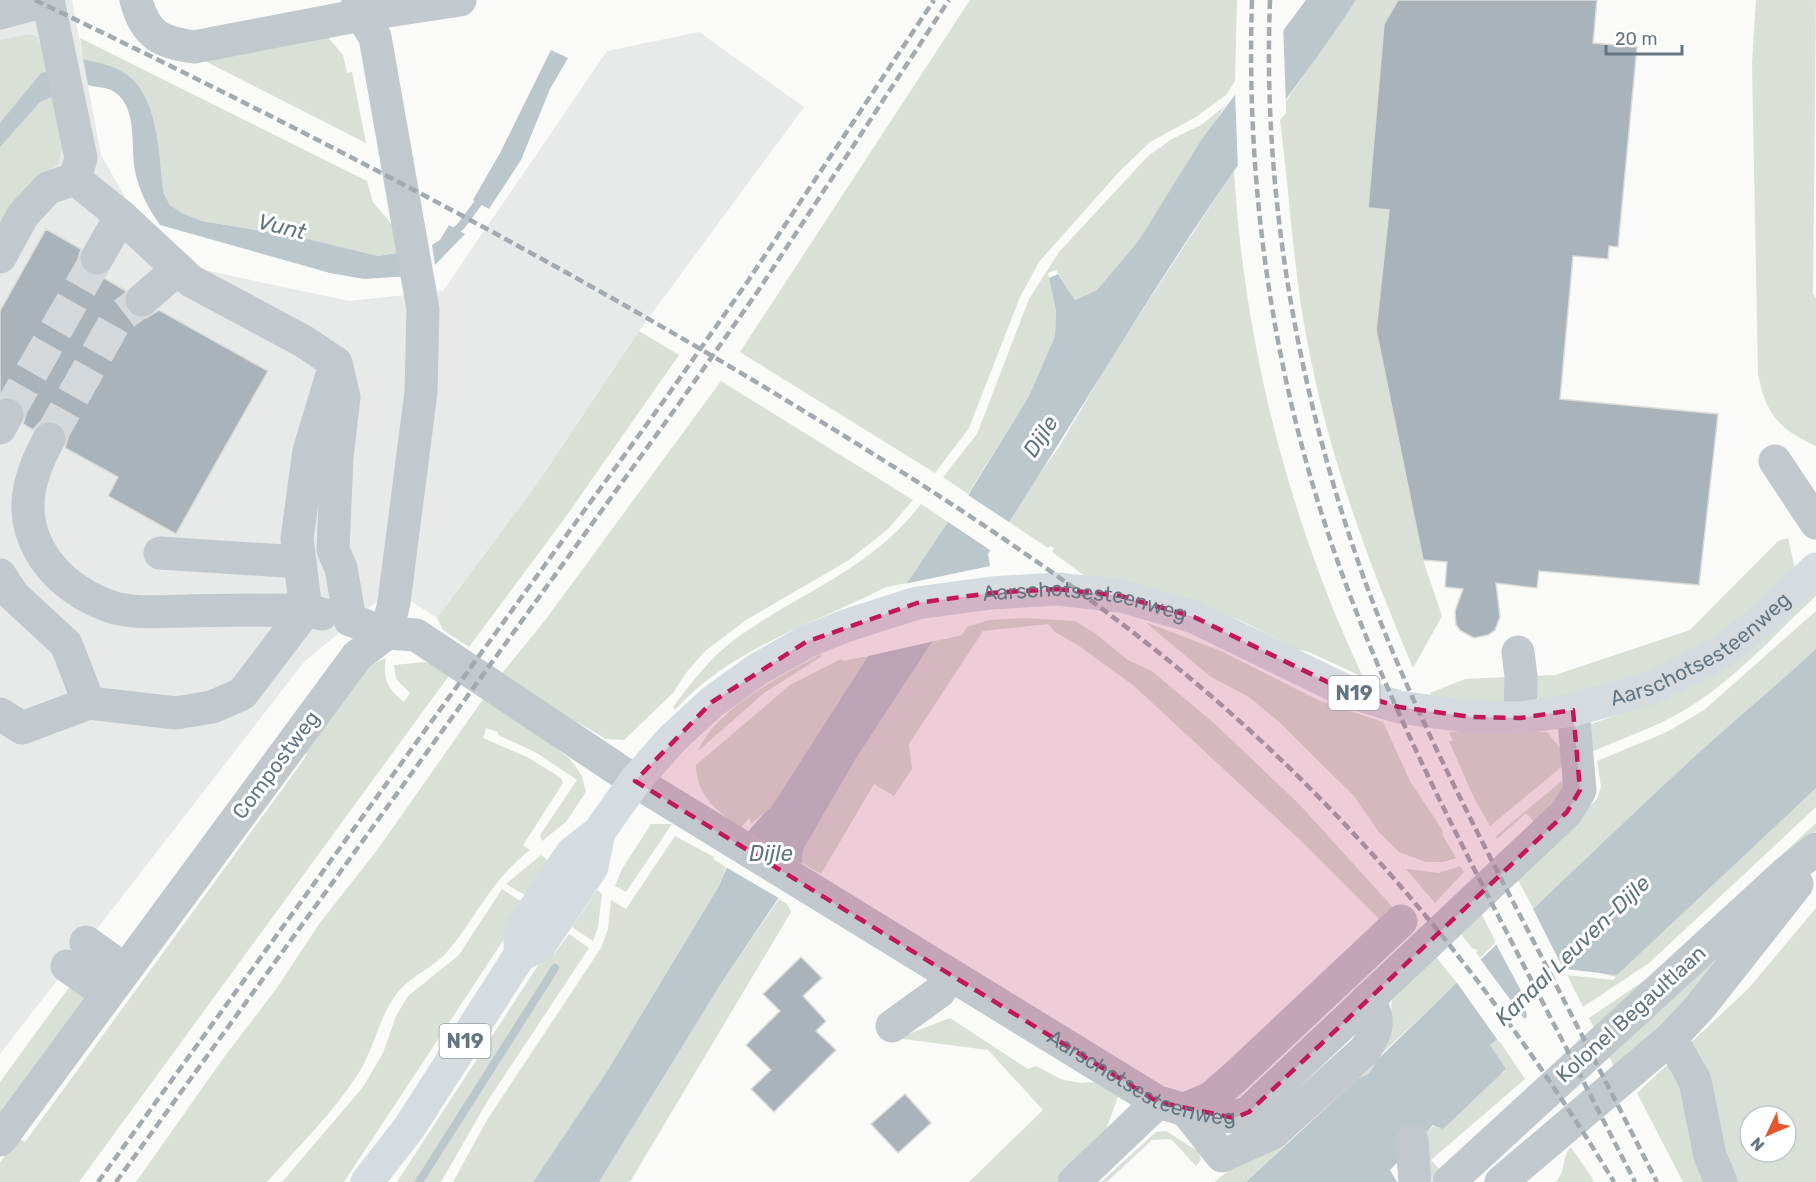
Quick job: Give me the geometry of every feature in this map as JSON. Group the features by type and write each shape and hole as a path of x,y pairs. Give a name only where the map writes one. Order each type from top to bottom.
{"main road":[{"name":"Aarschotsesteenweg","path":"367,1182 409,1128 520,955 520,931 572,853 599,832 634,781 672,739 712,702 766,664 806,642 845,626 917,603 991,593 1057,589 1120,596 1194,617 1306,673 1355,693 1399,707 1471,717 1520,718 1573,710 1651,688 1722,652 1755,626 1816,569"},
{"name":"Aarschotsesteenweg","path":"385,1182 409,1128"}],"street":[{"path":"0,13 48,0 81,158 76,175 48,188 23,215 0,256"},
{"path":"133,1 146,27 166,43 194,47 460,0"},
{"path":"365,17 406,203 423,309 422,392 396,593 387,633"},
{"path":"76,175 191,281 303,340 336,363 344,397 337,458 333,550 341,568 351,620"},
{"path":"97,258 121,216"},
{"path":"142,300 178,268"},
{"path":"0,714 22,728 89,703 176,713 212,707 242,694 306,610 297,539 309,451 336,363"},
{"path":"49,439 33,468 27,505 32,536 50,568 74,589 107,606 147,611 306,610 351,620 387,633 416,635 634,781"},
{"path":"1775,461 1816,522"},
{"path":"160,553 300,562"},
{"path":"0,575 13,596 66,644 89,703"},
{"name":"Compostweg","path":"0,1140 357,656 387,633"},
{"path":"1518,652 1521,676 1520,718"},
{"name":"Aarschotsesteenweg","path":"634,781 951,975 1171,1106 1219,1118 1234,1118 1249,1112 1567,812 1580,790 1573,710"},
{"name":"Kolonel Begaultlaan","path":"1449,1182 1787,872 1816,849"},
{"name":"Kolonel Begaultlaan","path":"1515,1178 1671,1038 1700,1007 1816,858"},
{"path":"1074,1182 1171,1106 1211,1098 1401,921"},
{"path":"76,954 116,982"},
{"path":"892,1026 939,992 951,975"},
{"path":"1171,1106 1214,1166 1273,1132 1365,1050 1375,1035 1378,1022 1375,1009 1367,1000"},
{"path":"1671,1038 1695,1081 1710,1156 1721,1182"},
{"path":"1412,1141 1415,1182"},
{"path":"1493,1141 1515,1178"}],"highlighted area":[{"path":"1057,589 1121,596 1194,617 1344,690 1399,707 1471,717 1520,718 1573,710 1580,790 1567,812 1249,1112 1234,1118 1158,1102 635,781 712,702 806,642 917,603 991,593"}],"shaded area":[{"path":"0,0 72,0 101,155 136,216 204,270 349,301 443,291 607,51 699,32 804,107 639,331 539,481 437,618 392,589 304,662 0,1054"},
{"path":"970,0 1237,0 1235,81 1226,95 1196,117 1150,142 1118,173 1039,262 1020,297 969,428 935,473 740,352"},
{"path":"1356,0 1398,0 1384,24 1368,208 1389,210 1376,330 1423,560 1442,616 1413,668 1366,550 1339,469 1317,387 1299,289 1280,120 1286,113 1286,101"},
{"path":"1756,0 1816,0 1813,294 1816,298 1816,446 1783,427 1776,419 1765,400 1758,374 1752,63"},
{"path":"30,34 40,38 37,40 46,50 50,71 41,73 0,123 0,40"},
{"path":"327,36 343,55 347,73 352,72 366,143 195,56"},
{"path":"80,38 367,181 373,202 403,238 397,253 378,256 304,238 202,221 170,205 164,194 155,127 140,92 127,78 108,67 83,59"},
{"path":"54,96 63,144 58,165 45,173 0,232 0,147 40,102"},
{"path":"1225,106 1139,240 1097,290 1075,300 1056,270 1048,273 1056,311 1055,336 1029,396 968,494 943,477 977,434 1029,299 1059,252 1148,156 1172,139 1201,125"},
{"path":"1234,170 1239,235 1248,301 1274,430 1313,556 1363,677 1309,652 1296,649 1242,621 1194,603 1089,579 1052,552 1054,548 1050,546 1048,548 1006,520 1059,447 1115,352"},
{"path":"639,331 679,355 567,515 469,647 443,630 437,618 539,481"},
{"path":"721,381 913,500 888,529 849,560 746,620 705,651 673,693 624,740 606,739 499,677 546,619"},
{"path":"921,504 948,522 907,583 886,587 774,639 721,670 675,710 673,707 694,680 725,647 759,623 857,564 901,527"},
{"path":"1788,538 1795,569 1755,607 1709,641 1659,669 1607,688 1539,699 1533,694 1533,676 1555,675 1690,630 1778,541"},
{"path":"1816,588 1816,596 1722,684 1688,708 1664,721 1587,754 1591,724 1671,696"},
{"path":"1816,611 1816,649 1754,707 1682,768 1534,910 1516,876 1597,799 1601,787 1597,761 1667,732 1704,710"},
{"path":"1024,618 1075,621 1096,634 1128,660 1152,671 1215,724 1300,805 1398,913 1385,925 1298,838 1133,685 1079,646 1055,632 1048,624 983,631 909,744 912,769 894,796 874,784 821,874 802,863 803,850 855,760 932,642 962,635 967,627 989,620"},
{"path":"1145,622 1221,651 1320,701 1383,722 1410,781 1443,831 1442,834 1456,858 1444,862 1426,862 1399,852 1378,831 1354,796 1278,721 1249,697 1211,677"},
{"path":"821,654 821,657 764,693 698,751 707,735 735,707 770,683"},
{"path":"868,656 772,806 751,824 749,818 741,828 724,816 704,794 697,776 696,765 790,685 841,659 843,661"},
{"path":"386,658 385,672 388,683 394,693 404,702 410,693 396,679 394,665 425,662 451,673 79,1182 0,1182 0,1163 17,1138 25,1142 297,769 307,754 301,749 338,697 361,673"},
{"path":"1508,677 1510,696 1502,703 1433,700 1430,693 1465,679"},
{"path":"486,695 570,759 582,776 586,792 566,822 542,841 540,835 577,780 537,753 486,728 483,738 529,758 561,778 563,783 523,845 530,850 494,886 447,952 398,992 381,1021 364,1064 338,1102 267,1182 136,1182 222,1060 279,985 319,924 378,849"},
{"path":"1449,732 1547,732 1561,749 1565,764 1490,826 1473,796 1449,741 1453,741"},
{"path":"1570,774 1567,790 1534,822 1526,813 1497,839 1496,836"},
{"path":"1816,786 1816,807 1649,963 1583,1007 1567,975 1613,980 1616,977 1599,973"},
{"path":"1816,823 1816,831 1597,1034 1589,1018 1657,972"},
{"path":"651,824 672,824 626,892 615,886 622,869"},
{"path":"675,836 714,857 713,859 726,867 719,886 606,1073 533,1182 453,1182 487,1120 601,948 608,929 611,900 626,909"},
{"path":"541,855 548,860 525,895 506,884"},
{"path":"1460,866 1464,872 1435,903 1406,869 1439,873"},
{"path":"502,889 520,901 512,927 344,1182 282,1182 363,1087 383,1053 396,1016 408,996 459,955"},
{"path":"597,890 602,894 598,927 593,941 572,927"},
{"path":"779,899 787,904 791,912 630,1182 599,1182 722,982"},
{"path":"1816,908 1816,1182 1683,1182 1637,1093 1748,989"},
{"path":"1482,915 1496,942 1480,958 1476,952 1478,950 1472,948 1461,934"},
{"path":"1750,927 1618,1074 1605,1049"},
{"path":"569,934 589,948 487,1102 441,1182 397,1182 548,950 554,954"},
{"path":"1436,957 1457,983 1374,1061 1374,1068 1364,1077 1357,1077 1246,1182 1214,1182 1231,1169 1391,1011 1392,1000"},
{"path":"73,982 89,993 0,1117 0,1082"},
{"path":"950,1018 1028,1069 1036,1066 1061,1079 1080,1083 1094,1082 1118,1097 1104,1135 1056,1182 969,1182 1043,1110 988,1050 901,1037"},
{"path":"1498,1039 1525,1079 1431,1160 1443,1173 1436,1182 1423,1169 1422,1135 1506,1070 1490,1045"},
{"path":"1166,1131 1199,1152 1201,1160 1196,1166 1171,1139 1152,1140 1107,1182 1101,1182 1156,1132"},
{"path":"1571,1147 1592,1178 1594,1182 1556,1182"}],"water":[{"name":"Dijle","path":"1306,0 1356,0 1234,171 1171,265 988,554 990,566 943,639 932,642 855,760 803,850 802,863 722,982 599,1182 533,1182 606,1073 719,886 741,843 755,823 772,806 868,656 907,583 948,522 954,518 1029,396 1055,336 1056,311 1049,278 1058,274 1075,300 1097,290 1139,240 1202,139"},
{"path":"551,50 568,58 550,89 521,160 489,209 473,200 500,153"},
{"path":"83,59 119,70 132,79 142,92 155,125 164,194 170,205 182,213 202,221 304,238 378,256 397,253 409,276 364,279 330,273 160,225 144,199 137,178 132,126 126,105 120,96 111,90 88,85"},
{"path":"50,71 54,96 40,102 0,147 0,123 41,73"},
{"path":"449,225 465,234 435,265 432,245 440,240"},
{"name":"Kanaal Leuven-Dijle","path":"1816,649 1816,788 1617,975 1565,969 1525,1005 1527,1017 1490,1045 1506,1069 1443,1129 1433,1125 1390,1170 1397,1182 1246,1182 1358,1078 1369,1073 1375,1062 1680,770"}],"pier":[{"path":"1283,23 1286,106 1238,170 1235,91"},
{"path":"965,493 1012,524 993,552 945,520 951,516"},
{"path":"990,566 990,571 948,638 864,657 904,584"},
{"path":"745,830 804,865 782,900 724,866"},
{"path":"1532,907 1565,972 1529,1006 1494,940"},
{"path":"1478,956 1526,1021 1499,1042 1455,980"}],"building":[{"path":"1398,0 1597,0 1593,43 1637,47 1618,247 1609,246 1608,259 1573,256 1560,399 1718,414 1699,585 1539,571 1537,588 1496,583 1500,617 1495,630 1488,635 1474,638 1461,631 1456,625 1455,611 1463,589 1445,587 1447,562 1423,560 1376,330 1389,210 1368,208 1384,24"},
{"path":"46,229 81,249 78,259 81,268 87,274 96,277 107,274 104,278 126,291 124,304 127,312 135,317 146,318 159,310 268,371 176,534 108,496 118,477 65,448 68,437 64,428 58,423 47,420 39,423 33,430 23,424 26,414 23,405 15,398 0,398 0,311"},
{"path":"801,957 822,978 803,996 826,1021 816,1031 836,1050 774,1112 751,1089 771,1070 746,1045 780,1011 763,994"},
{"path":"905,1094 931,1123 898,1153 871,1124"}],"waterway":[{"name":"Vunt","path":"450,236 461,226 484,195"},
{"path":"419,1182 555,968"}],"tunnel":[{"path":"7,415 97,258"},
{"path":"49,439 116,320 142,300"}],"railway":[{"path":"35,0 330,146 618,302 807,413 969,516 1076,589 1226,709 1336,815 1388,872 1438,931 1531,1054 1614,1182"},
{"path":"98,1182 668,395 748,281 934,0"},
{"path":"116,1182 678,405 758,291 949,0"},
{"path":"1252,0 1253,133 1266,265 1276,331 1290,396 1325,524 1362,627 1428,777 1635,1182"},
{"path":"1270,0 1269,74 1272,149 1279,223 1304,370 1342,514 1382,625 1434,744 1657,1182"}]}
